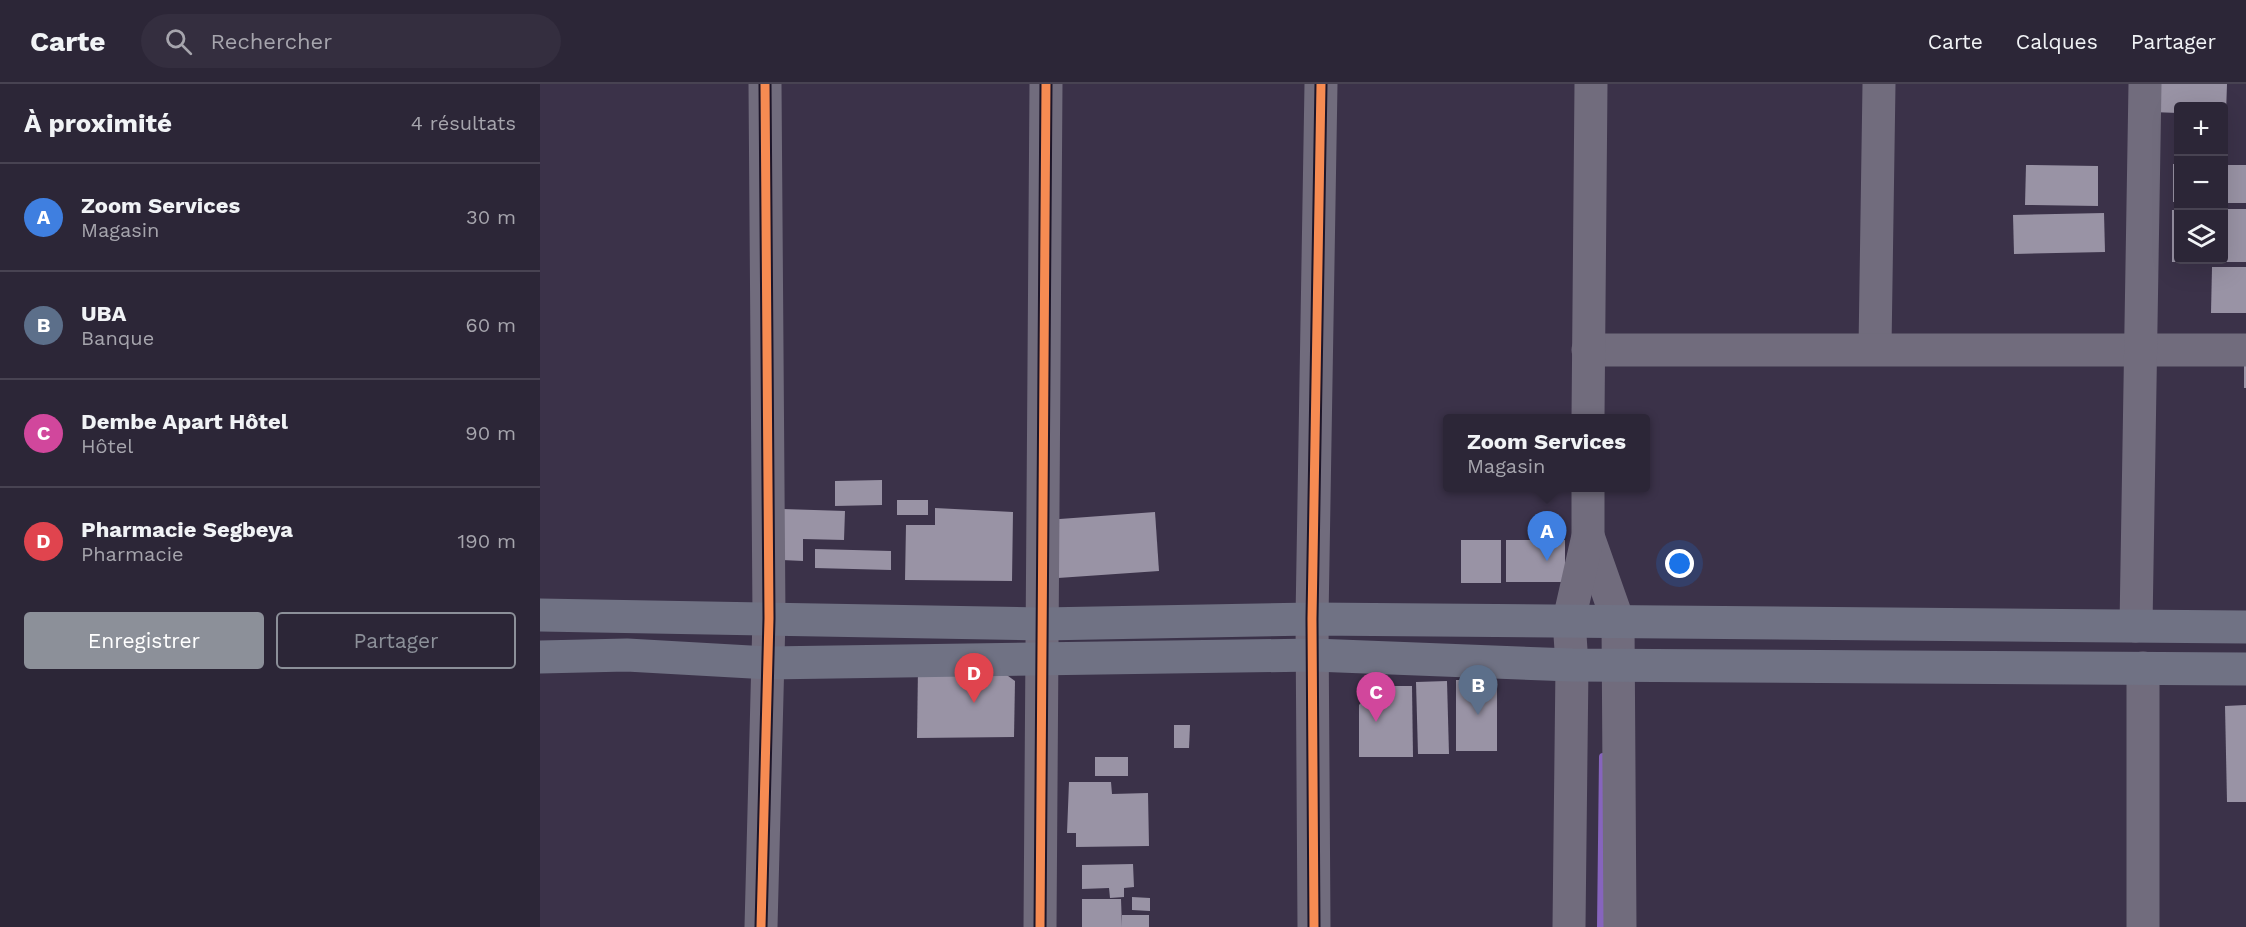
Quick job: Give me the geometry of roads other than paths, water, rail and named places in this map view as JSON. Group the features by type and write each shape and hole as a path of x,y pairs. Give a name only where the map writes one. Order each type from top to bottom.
{"main road":[{"path":"540,615 1042,624 1312,619 2246,627"},
{"path":"540,657 627,655 767,663 1314,655 1572,665 2246,669"}],"street":[{"path":"761,927 770,618 765,84"},
{"path":"1040,927 1046,84"},
{"path":"1314,927 1312,619 1321,84"},
{"path":"1588,414 1591,84"},
{"path":"1875,348 1879,84"},
{"path":"2136,626 2145,84"},
{"path":"1588,350 1875,348 2246,350"},
{"path":"1569,927 1572,665 1569,620 1588,536 1588,492"},
{"path":"1588,536 1618,621 1620,927"},
{"path":"2143,668 2143,927"}],"waterway":[{"path":"1601,927 1603,757"}],"place":[{"name":"Zoom Services","path":"1547,561"},
{"name":"Pharmacie Segbeya","path":"974,703"},
{"name":"UBA","path":"1478,715"},
{"name":"Dembe Apart Hôtel","path":"1376,722"}]}
